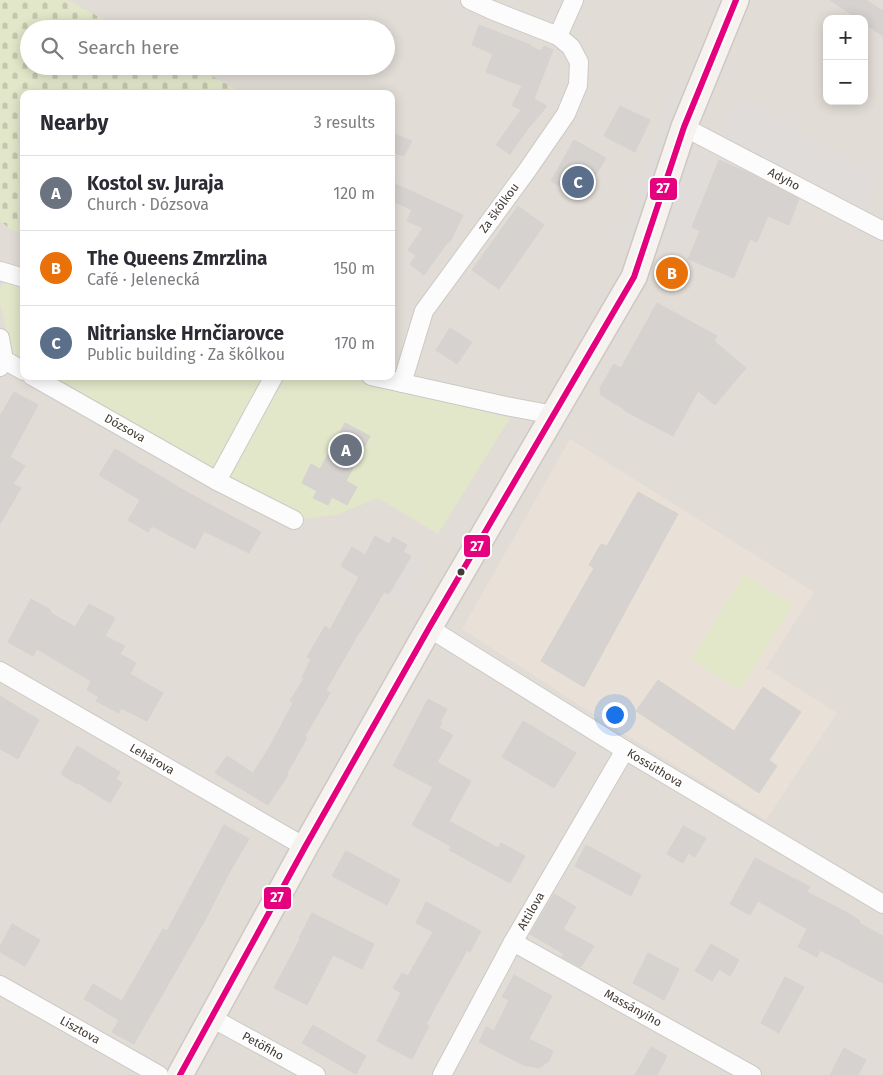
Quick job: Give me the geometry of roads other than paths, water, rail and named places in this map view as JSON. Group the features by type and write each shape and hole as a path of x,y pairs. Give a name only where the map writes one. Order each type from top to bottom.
{"street":[{"name":"Za škôlkou","path":"402,384 424,311 566,114 578,85 579,62 571,47 558,36 470,0"},
{"path":"558,36 574,0"},
{"path":"180,1075 210,1017 429,628 634,277 684,127 736,0"},
{"name":"Adyho","path":"684,127 883,231"},
{"path":"0,271 20,277"},
{"path":"0,338 2,364 20,370"},
{"name":"Dózsova","path":"39,380 217,480 294,520"},
{"path":"217,480 272,380"},
{"path":"386,380 522,410 554,415"},
{"name":"Kossúthova","path":"429,628 626,750 883,904"},
{"name":"Lehárova","path":"0,671 305,847"},
{"name":"Attilova","path":"442,1075 513,942 626,750"},
{"name":"Massányiho","path":"513,942 752,1075"},
{"name":"Lisztova","path":"0,985 159,1075"},
{"name":"Petöfiho","path":"210,1017 316,1075"}],"place":[{"name":"Nitrianske Hrnčiarovce","path":"578,182"},
{"name":"The Queens Zmrzlina","path":"672,273"},
{"name":"Kostol sv. Juraja","path":"346,450"}]}
